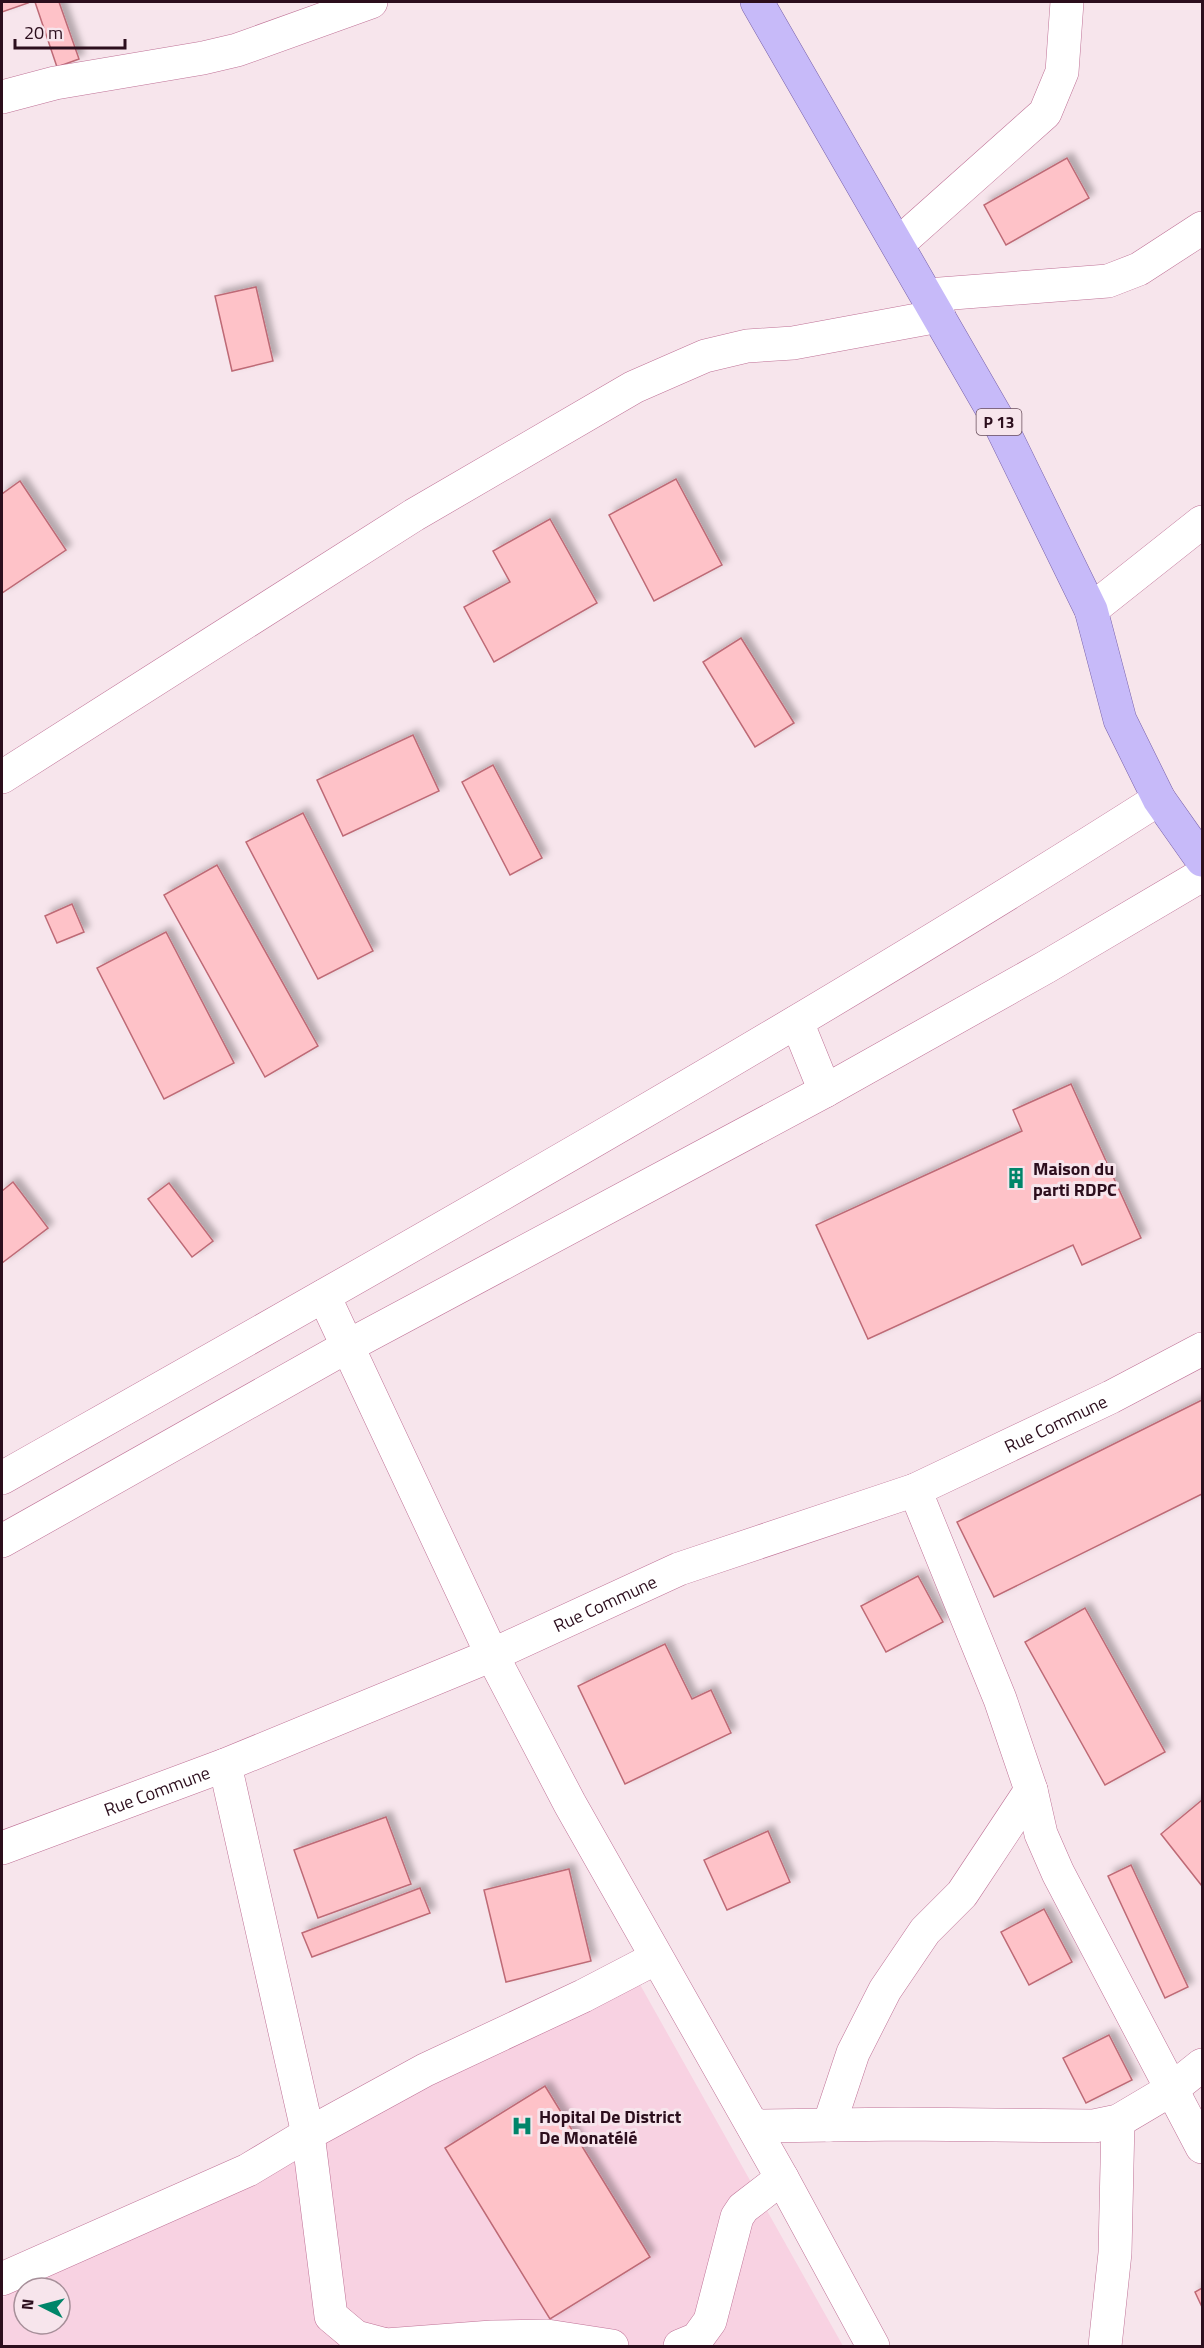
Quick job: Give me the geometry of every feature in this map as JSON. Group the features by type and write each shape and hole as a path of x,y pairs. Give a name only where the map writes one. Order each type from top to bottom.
{"main road":[{"name":"P 13","path":"757,2 997,418 1091,610 1120,720 1159,799 1203,860"}],"street":[{"path":"2,97 55,83 203,58 237,50 371,2"},
{"path":"897,244 1046,113 1062,72 1067,2"},
{"path":"2,777 414,515 634,387 705,356 747,346 793,343 933,306 1108,281 1139,269 1203,228"},
{"path":"1091,610 1203,522"},
{"path":"2,1478 324,1296 797,1022 1159,799"},
{"path":"2,1541 348,1346 825,1091 1036,973 1203,875"},
{"path":"797,1022 825,1091"},
{"path":"324,1296 492,1655 570,1804 753,2126 873,2346"},
{"name":"Rue Commune","path":"2,1848 225,1765 492,1655 679,1569 915,1490 1111,1397 1203,1349"},
{"path":"915,1490 1000,1700 1031,1790 1041,1834 1058,1873 1203,2147"},
{"path":"225,1765 308,2134 331,2316 356,2337 386,2345 492,2337 547,2336 612,2346"},
{"path":"829,2125 853,2053 885,1990 925,1931 962,1894 1031,1790"},
{"path":"2,2279 248,2169 425,2070 583,1996 656,1958"},
{"path":"753,2126 1094,2126 1118,2121 1172,2089 1203,2065"},
{"path":"1105,2346 1115,2253 1118,2121"},
{"path":"680,2346 697,2338 710,2321 737,2217 743,2208 782,2178"}],"shaded area":[{"name":"Hopital De District De Monatélé","path":"629,1965 843,2346 2,2346 2,2298 12,2293 12,2336 72,2336 72,2276 43,2276"}],"building":[{"path":"2,2 27,2 28,3 2,12"},
{"path":"35,2 59,2 79,59 57,67"},
{"path":"1067,158 1089,198 1006,245 984,205"},
{"path":"256,287 273,361 232,371 215,296"},
{"path":"676,479 722,565 654,601 609,515"},
{"path":"20,481 66,550 2,593 2,494"},
{"path":"550,519 597,603 494,662 464,607 510,582 493,551"},
{"path":"741,638 794,723 755,747 703,662"},
{"path":"413,735 439,791 343,836 317,780"},
{"path":"493,765 542,858 510,875 462,782"},
{"path":"303,813 373,951 318,979 246,842"},
{"path":"217,865 318,1046 265,1077 164,895"},
{"path":"72,904 84,932 57,943 45,916"},
{"path":"166,932 234,1063 164,1099 97,968"},
{"name":"Maison du parti RDPC","path":"1071,1084 1141,1238 1082,1265 1073,1245 868,1339 816,1225 1022,1131 1013,1110"},
{"path":"13,1182 48,1228 2,1263 2,1191"},
{"path":"169,1183 213,1241 192,1257 148,1199"},
{"path":"1202,1400 1202,1494 994,1597 957,1522"},
{"path":"918,1576 943,1622 886,1652 861,1606"},
{"path":"1085,1608 1165,1752 1105,1785 1025,1642"},
{"path":"665,1644 692,1699 711,1690 731,1733 625,1784 578,1686"},
{"path":"1202,1800 1202,1886 1161,1834"},
{"path":"386,1817 411,1884 318,1918 294,1850"},
{"path":"768,1831 790,1882 727,1910 704,1860"},
{"path":"1131,1865 1188,1987 1165,1998 1108,1876"},
{"path":"569,1869 591,1961 506,1982 484,1890"},
{"path":"420,1888 430,1913 312,1957 302,1933"},
{"path":"1044,1909 1072,1962 1029,1985 1001,1932"},
{"path":"1109,2035 1132,2080 1086,2103 1063,2058"},
{"path":"545,2086 650,2257 550,2319 445,2148"},
{"path":"1202,2288 1202,2307 1195,2292"}],"place":[{"name":"Maison du parti RDPC","path":"1016,1178"},
{"name":"Hopital De District De Monatélé","path":"522,2126"}]}
